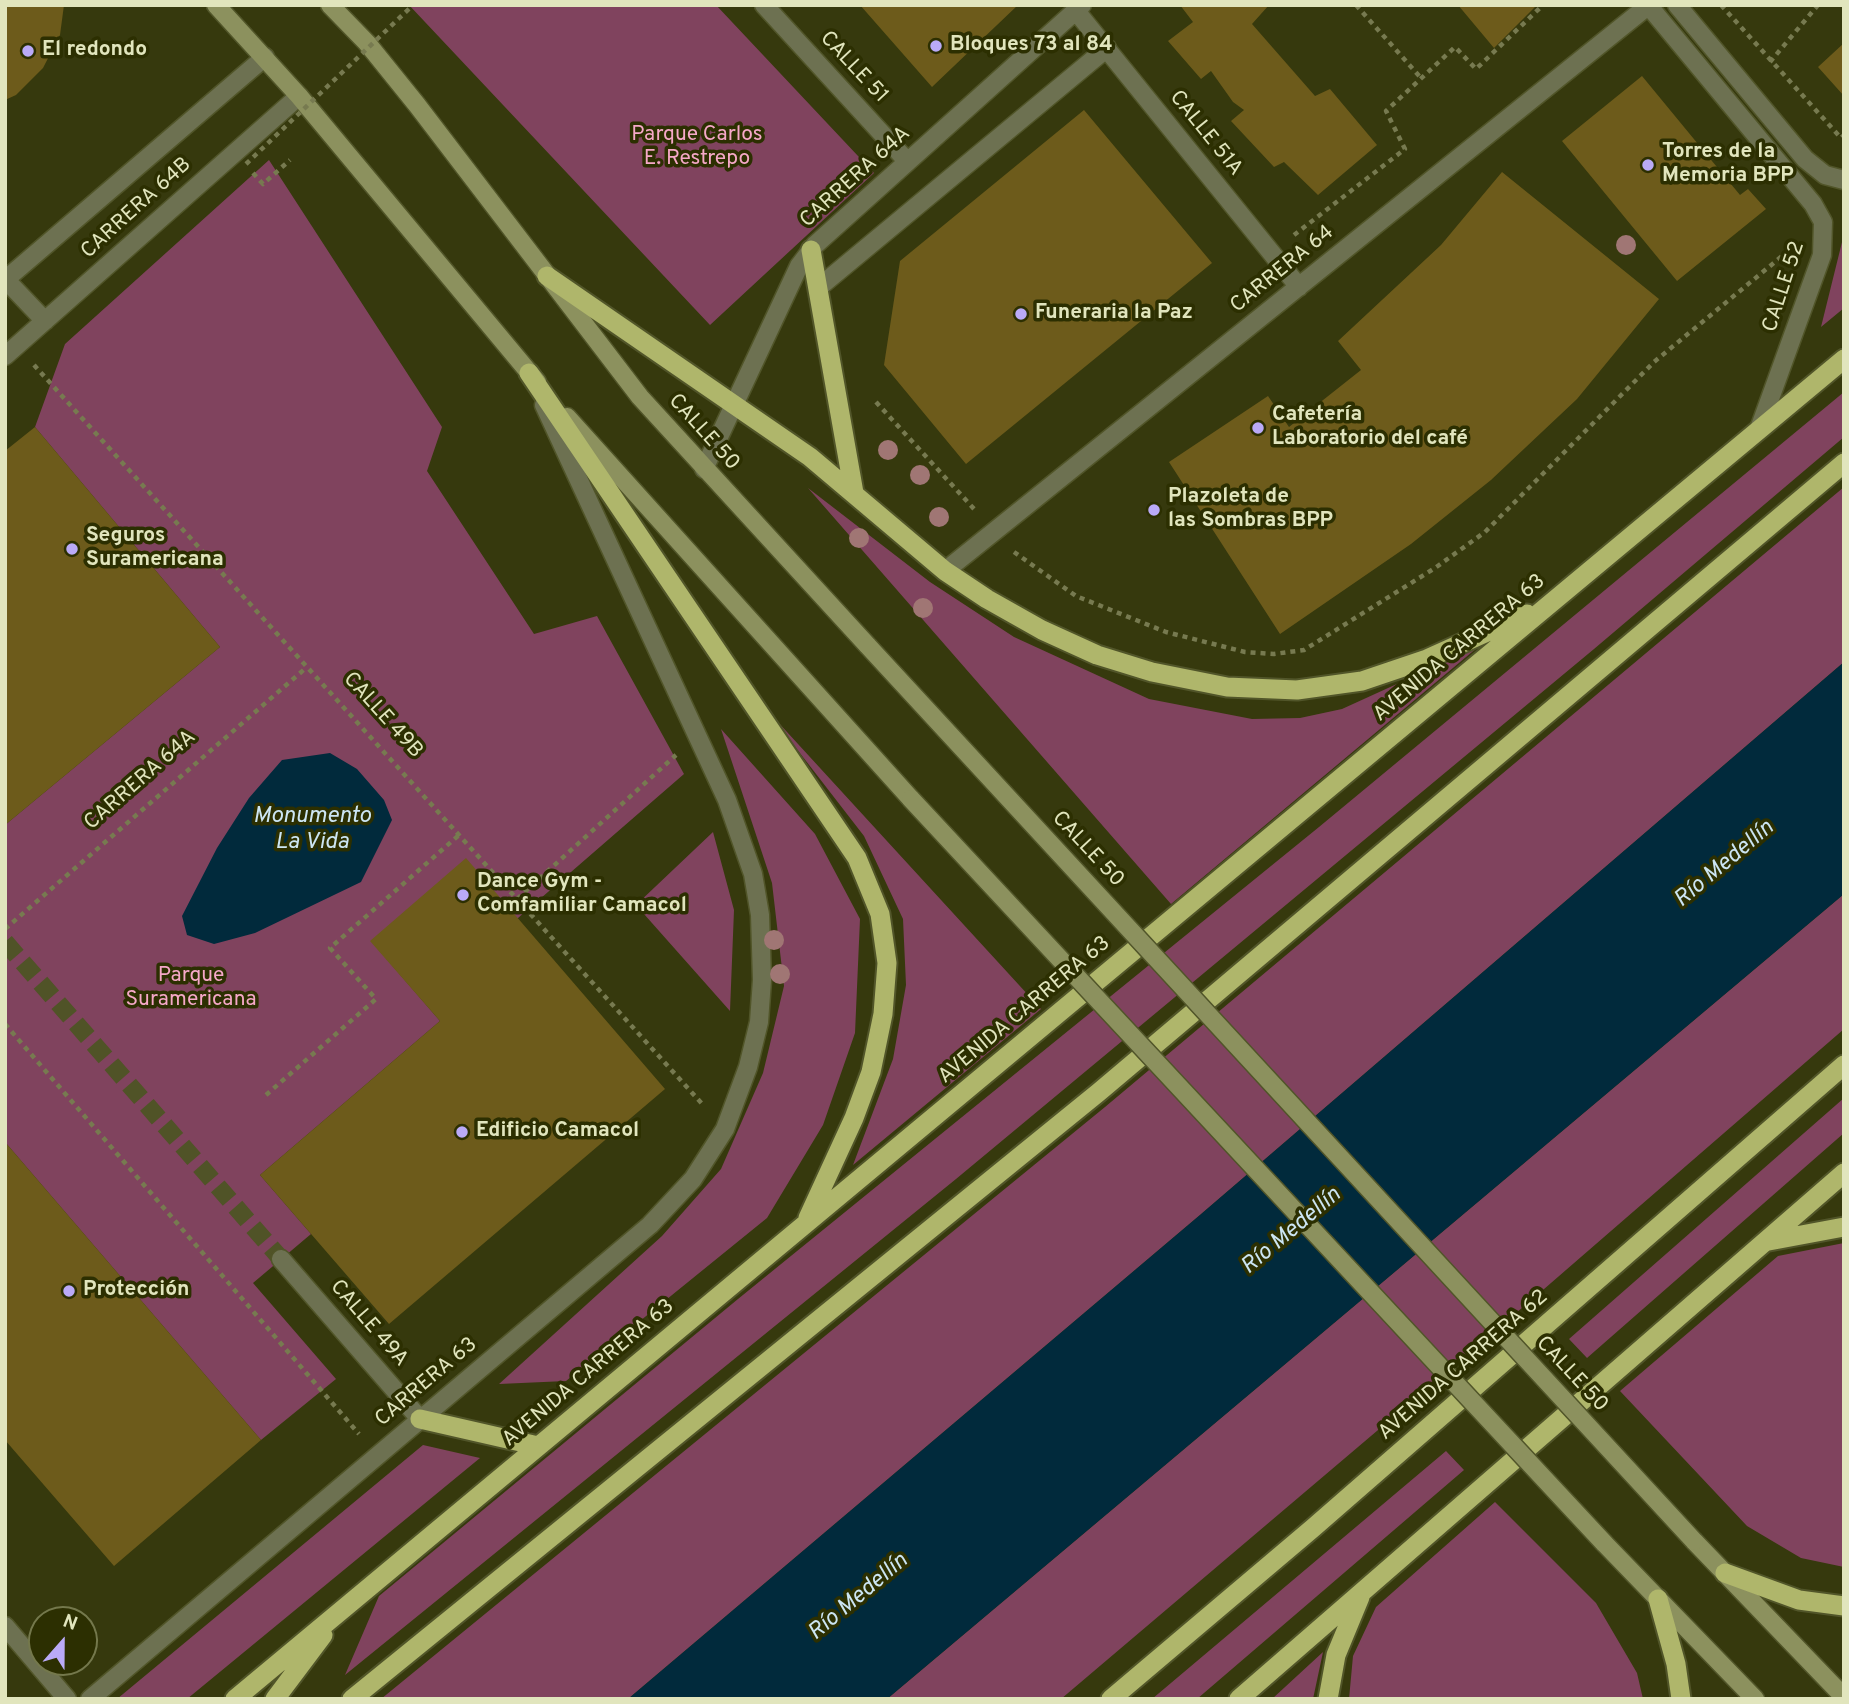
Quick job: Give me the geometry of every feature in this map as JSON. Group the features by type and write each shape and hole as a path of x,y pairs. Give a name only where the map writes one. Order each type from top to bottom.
{"highway":[{"path":"811,250 854,493"},
{"path":"547,275 810,457 945,571 1042,630 1097,655 1152,672 1227,687 1297,690 1362,681 1427,659 1550,603"},
{"name":"AVENIDA CARRERA 63","path":"235,1699 1844,359"},
{"path":"529,373 857,858 880,914 887,963 883,1014 871,1072 806,1223"},
{"path":"352,1699 1088,1101 1844,463"},
{"name":"AVENIDA CARRERA 62","path":"1111,1699 1323,1519 1844,1065"},
{"path":"1239,1699 1844,1174"},
{"path":"1765,1242 1844,1227"},
{"path":"420,1419 538,1446"},
{"path":"1725,1573 1799,1600 1844,1606"},
{"path":"1328,1699 1336,1655 1362,1593"},
{"path":"1658,1599 1676,1664 1681,1699"},
{"path":"275,1699 343,1608"}],"main road":[{"path":"216,5 299,96 529,373 911,799 1604,1543 1755,1699"},
{"name":"CALLE 50","path":"330,5 394,76 640,397 704,469 1694,1541 1844,1697"}],"street":[{"name":"CALLE 51","path":"764,5 907,161"},
{"name":"CALLE 52","path":"1649,5 1813,204 1823,222 1822,255 1759,429"},
{"name":"CARRERA 64","path":"945,571 1649,5"},
{"path":"1677,5 1805,159 1825,175 1844,180"},
{"name":"CARRERA 64A","path":"704,469 799,266 811,250 827,231 1079,8"},
{"name":"CALLE 51A","path":"1079,8 1107,48 1299,287"},
{"path":"818,288 1107,48"},
{"name":"CARRERA 64B","path":"5,279 265,57"},
{"name":"CARRERA 64B","path":"11,351 299,96"},
{"path":"5,279 45,321"},
{"name":"CARRERA 63","path":"90,1699 650,1225 693,1179 725,1129 748,1067 759,1022 762,980 760,915 753,874 727,800 529,373"},
{"name":"CALLE 49A","path":"281,1259 420,1419"},
{"path":"5,1626 67,1699"}],"path":[{"path":"290,160 263,184 246,164 413,5"},
{"path":"1356,5 1421,78"},
{"path":"1286,225 1294,236 1405,149 1385,111 1455,47 1476,69 1543,5"},
{"path":"1721,5 1841,138 1844,135"},
{"path":"1770,62 1818,5"},
{"path":"876,402 1019,558 1076,596 1135,622 1245,652 1274,654 1304,650 1435,568 1485,533 1654,362 1823,222"},
{"name":"CALLE 49B","path":"11,351 307,667 725,1129"},
{"name":"CARRERA 64A","path":"5,929 307,667"},
{"path":"517,899 680,752"},
{"path":"267,1095 376,999 330,948 459,835"},
{"path":"5,1024 377,1455"}],"green space":[{"name":"Parque Carlos E. Restrepo","path":"409,5 716,5 874,173 710,325"},
{"name":"Parque Suramericana","path":"269,160 442,427 427,471 534,634 597,616 684,774 518,918 371,941 440,1021 260,1175 311,1234 253,1283 336,1379 261,1440 5,1142 5,825 220,647 35,427 65,344"},
{"path":"1844,234 1844,308 1821,327"},
{"path":"1844,392 1844,437 1594,649 956,1179 345,1675 379,1596 738,1299 1319,827"},
{"path":"1844,487 1844,662 1200,1215 628,1699 381,1699 1105,1107"},
{"path":"808,488 930,582 1014,637 1149,699 1252,719 1300,718 1342,709 1478,647 1171,904"},
{"path":"765,708 1041,1009 853,1165 893,1059 906,985 903,919 864,836"},
{"path":"721,729 815,834 860,919 855,1033 823,1125 767,1218 566,1381 499,1384 662,1236 721,1169 763,1073 784,986 772,883"},
{"path":"713,832 734,910 730,1011 636,905"},
{"path":"1844,894 1844,1029 1536,1296 1061,1699 887,1699"},
{"path":"1844,1098 1844,1133 1587,1358 1569,1339"},
{"path":"1844,1243 1844,1567 1801,1558 1747,1526 1620,1391 1778,1256"},
{"path":"423,1445 480,1458 187,1699 117,1699"},
{"path":"1446,1451 1464,1470 1197,1699 1152,1699"},
{"path":"1495,1502 1596,1603 1637,1673 1643,1699 1349,1699 1353,1656 1376,1607"},
{"path":"1323,1652 1313,1699 1272,1699"}],"water":[{"name":"Río Medellín","path":"1844,662 1844,894 887,1699 628,1699 1200,1215"},
{"name":"Monumento La Vida","path":"330,753 357,769 384,800 392,820 361,882 255,933 214,944 187,935 182,916 217,848 249,798 282,760"}],"building":[{"name":"El redondo","path":"5,5 64,5 60,35 43,68 16,95 5,100"},
{"name":"Bloques 73 al 84","path":"860,5 1018,5 932,87"},
{"path":"1180,5 1269,5 1252,24 1315,96 1330,89 1377,145 1318,195 1284,162 1274,167 1231,121 1244,110 1233,102 1211,71 1201,79 1168,41 1193,22"},
{"path":"1458,5 1537,5 1494,48"},
{"path":"1844,43 1844,96 1818,67"},
{"name":"Torres de la Memoria BPP","path":"1642,76 1740,195 1748,189 1766,209 1677,281 1562,141"},
{"name":"Funeraria la Paz","path":"1084,110 1212,263 966,464 884,365 900,261"},
{"path":"1502,172 1659,299 1577,399 1491,480 1411,544 1280,634 1169,462 1268,396 1289,427 1361,370 1338,341 1441,245"},
{"name":"Seguros Suramericana","path":"35,427 220,647 5,825 5,451"},
{"name":"Edificio Camacol","path":"466,858 665,1089 389,1324 260,1175 440,1021 370,941"},
{"name":"Protección","path":"5,1142 261,1440 114,1566 5,1440"}],"tunnel":[{"path":"5,942 281,1259"}],"place":[{"name":"Bloques 73 al 84","path":"936,46"},
{"name":"El redondo","path":"28,51"},
{"name":"Torres de la Memoria BPP","path":"1648,165"},
{"name":"Funeraria la Paz","path":"1021,314"},
{"name":"Cafetería Laboratorio del café","path":"1258,428"},
{"name":"Plazoleta de las Sombras BPP","path":"1154,510"},
{"name":"Seguros Suramericana","path":"72,549"},
{"name":"Dance Gym - Comfamiliar Camacol","path":"463,895"},
{"name":"Edificio Camacol","path":"462,1132"},
{"name":"Protección","path":"69,1291"}]}
